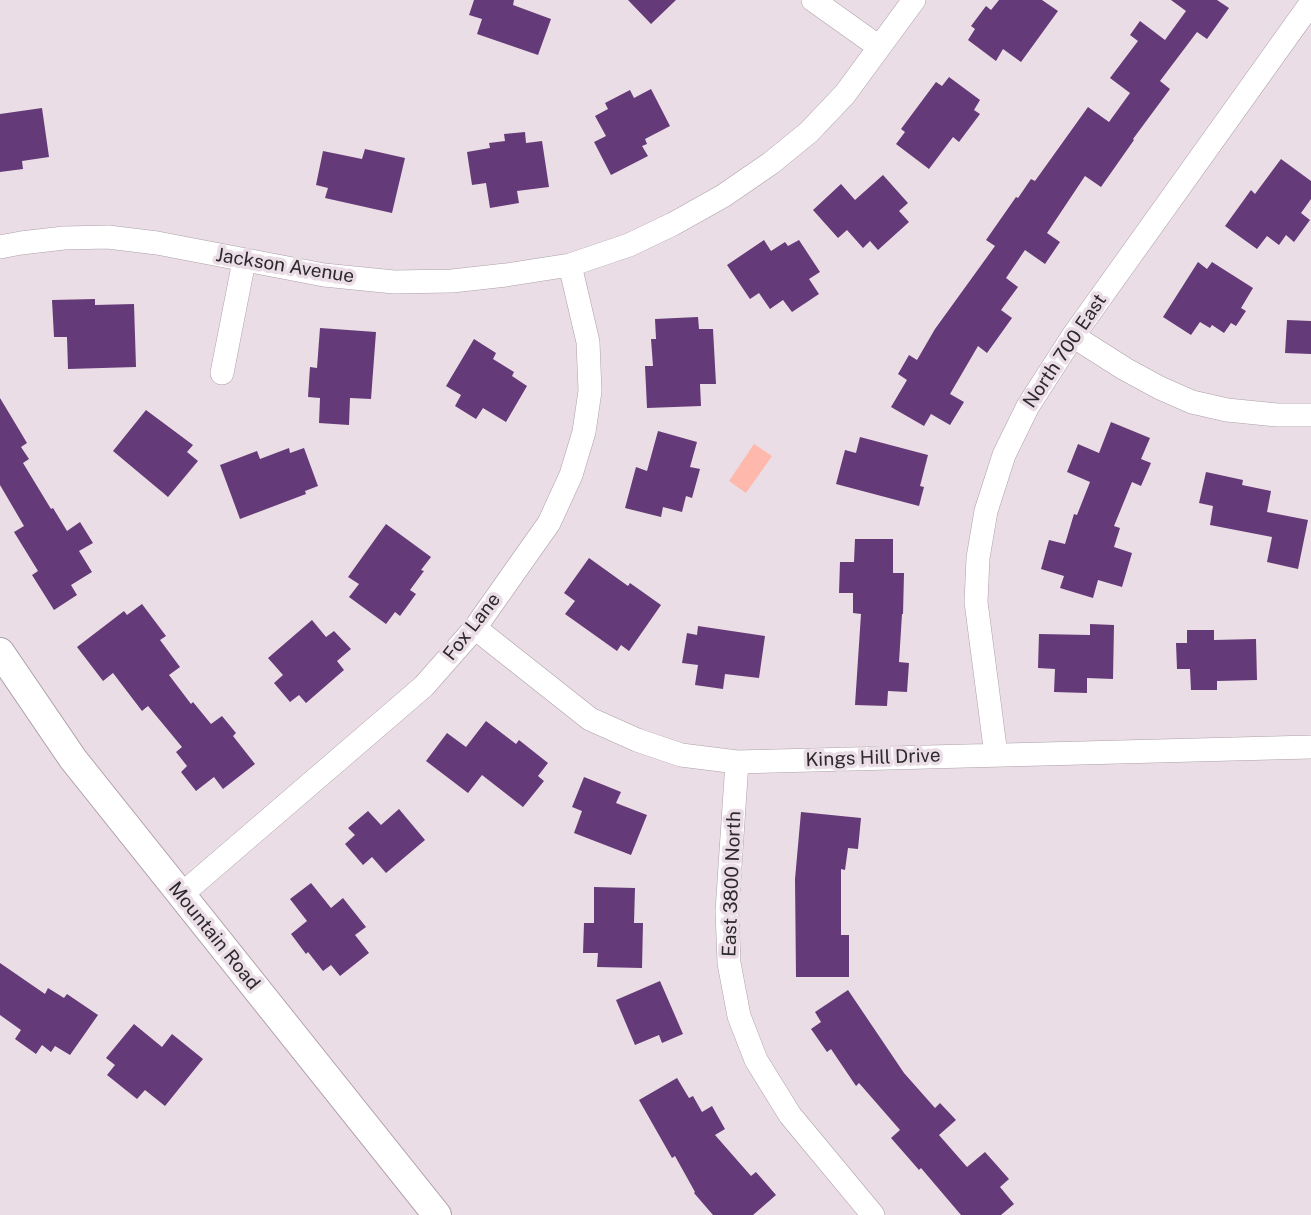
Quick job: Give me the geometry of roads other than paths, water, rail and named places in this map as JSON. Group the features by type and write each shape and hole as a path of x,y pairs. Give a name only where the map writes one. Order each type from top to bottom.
{"street":[{"path":"813,0 880,47"},
{"name":"Jackson Avenue","path":"0,247 108,237 157,243 324,275 394,282 452,281 570,265 629,245 673,224 723,196 771,163 809,132 845,94 914,0"},
{"name":"North 700 East","path":"996,755 976,602 978,558 986,511 1004,455 1028,406 1073,336 1311,3"},
{"path":"222,373 244,261"},
{"name":"Fox Lane","path":"181,895 424,686 475,628 549,523 571,475 584,432 590,391 588,342 570,265"},
{"path":"1073,336 1125,369 1192,402 1227,410 1311,415"},
{"name":"Kings Hill Drive","path":"475,628 590,719 637,740 681,755 737,762 1311,747"},
{"name":"Mountain Road","path":"0,652 73,759 437,1215"},
{"name":"East 3800 North","path":"737,762 727,911 729,963 739,1016 756,1060 790,1115 873,1215"}]}
